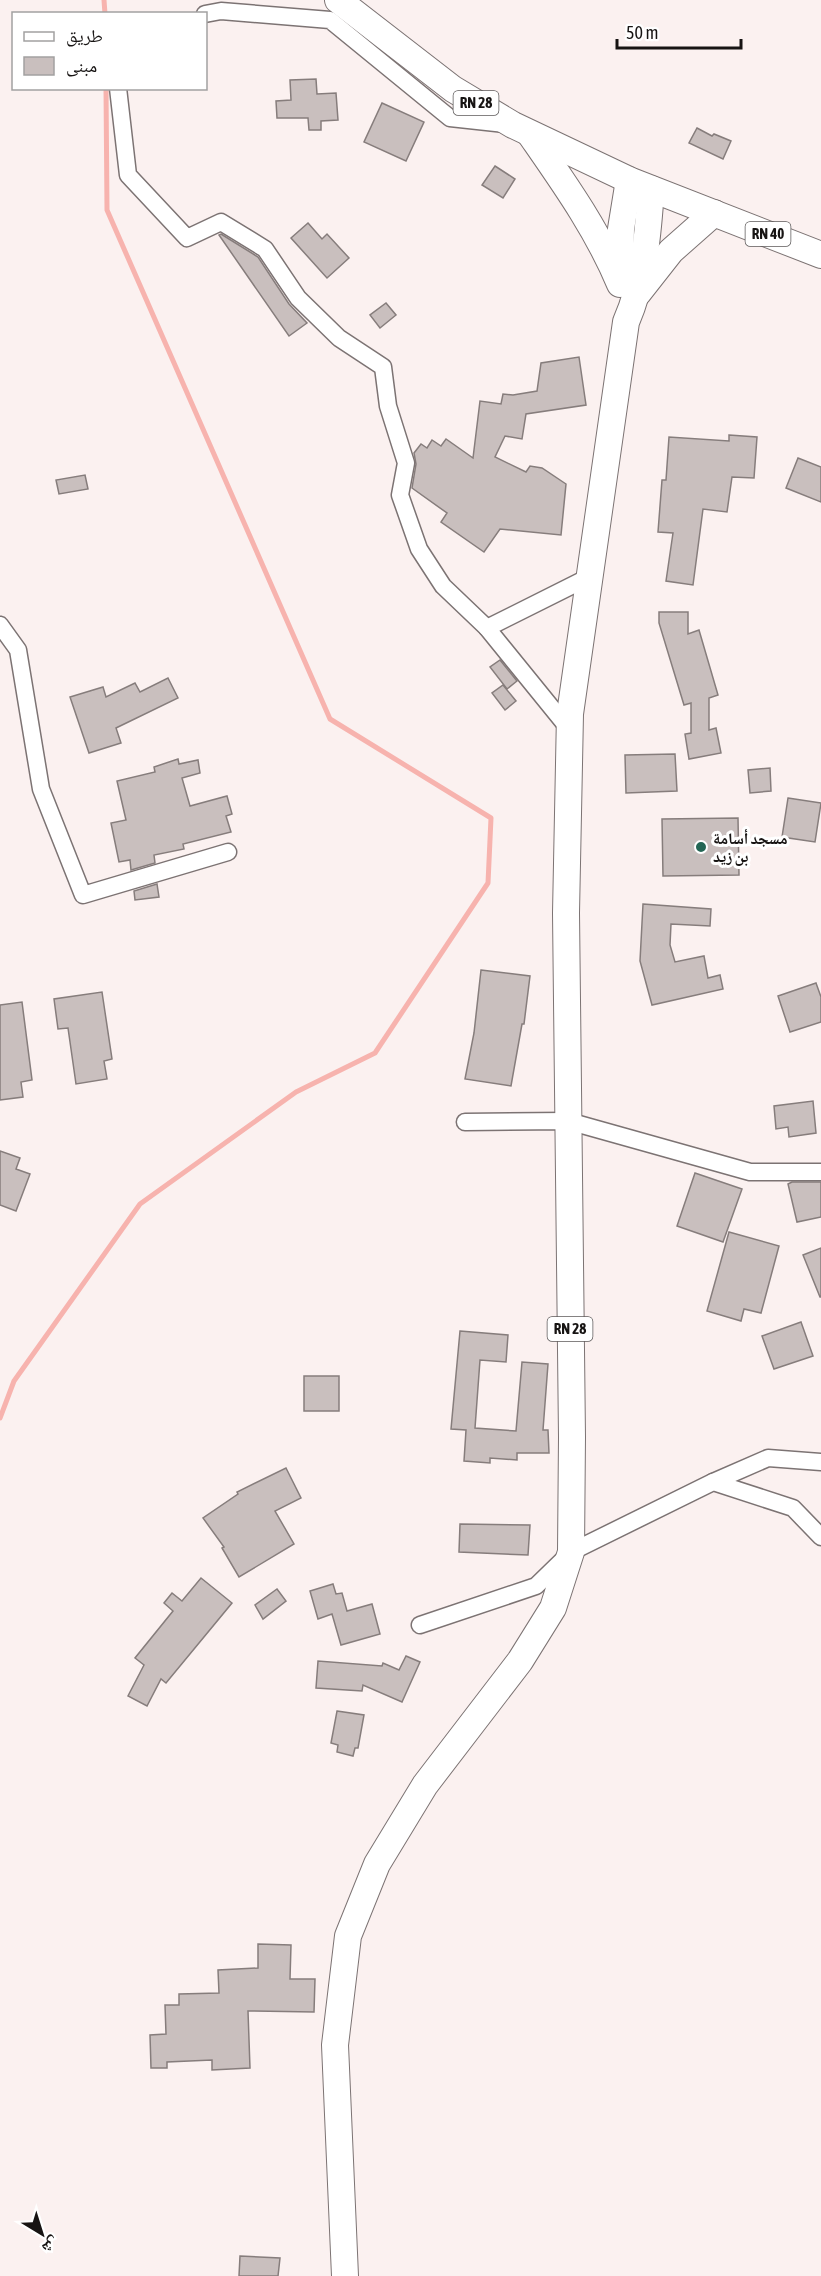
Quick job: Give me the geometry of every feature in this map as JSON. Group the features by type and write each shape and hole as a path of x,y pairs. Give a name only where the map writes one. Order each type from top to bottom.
{"main road":[{"name":"RN 28","path":"338,0 453,89 521,129 640,185 714,213"},
{"path":"521,129 590,220 629,289 714,213"},
{"name":"RN 28","path":"345,2276 335,2045 348,1936 377,1864 425,1785 520,1661 553,1608 571,1552 572,1437 566,913 569,729 626,322 629,289 621,229 640,185"},
{"name":"RN 40","path":"714,213 821,255"}],"street":[{"path":"207,14 221,11 330,20 450,118 521,129"},
{"path":"118,90 128,175 187,238 221,222 265,249 298,298 339,338 383,367 388,406 406,463 400,495 419,549 443,586 487,628 569,729"},
{"path":"487,628 589,577"},
{"path":"0,625 18,650 41,789 83,895 228,852"},
{"path":"465,1122 568,1120 750,1172 821,1172"},
{"path":"420,1625 536,1586 571,1552 713,1482 768,1458 821,1462"},
{"path":"713,1482 793,1509 821,1537"}],"building":[{"path":"316,79 317,94 336,93 338,120 321,121 321,130 309,130 308,118 277,118 276,101 291,100 290,80"},
{"path":"382,103 424,122 406,161 364,142"},
{"path":"697,128 712,136 714,134 731,141 723,159 689,143"},
{"path":"495,166 515,179 503,198 482,185"},
{"path":"308,223 322,239 327,234 349,258 327,278 291,238"},
{"path":"221,234 258,257 289,304 307,323 289,336 219,235"},
{"path":"386,303 396,315 380,328 370,315"},
{"path":"579,357 586,405 526,414 522,439 505,436 495,457 526,472 530,466 542,468 566,484 561,535 500,529 484,552 441,522 447,513 412,488 416,464 414,453 421,444 427,448 432,440 441,446 446,439 473,458 480,401 501,404 503,394 513,395 537,391 541,363"},
{"path":"729,435 757,437 754,478 732,477 727,512 703,509 693,585 666,581 673,533 658,532 662,480 666,480 669,437 729,441"},
{"path":"798,458 821,467 821,502 786,488"},
{"path":"85,475 88,489 59,494 56,480"},
{"path":"659,612 688,612 688,634 699,630 718,695 709,698 709,730 716,728 721,753 689,759 685,734 691,733 691,703 684,705 659,623"},
{"path":"500,660 517,681 507,689 490,667"},
{"path":"168,678 178,698 116,728 121,743 89,753 70,697 103,687 106,697 135,683 140,692"},
{"path":"503,685 516,701 505,710 492,693"},
{"path":"675,754 677,791 626,793 625,755"},
{"path":"178,759 179,764 198,760 200,773 182,778 190,806 227,796 232,814 226,816 231,832 183,844 184,849 154,855 155,863 131,870 130,860 119,862 111,823 126,820 117,781 155,772 154,767"},
{"path":"770,768 771,791 750,793 748,770"},
{"path":"788,798 821,803 815,842 782,837"},
{"name":"مسجد أسامة بن زيد","path":"738,818 739,875 663,876 662,819"},
{"path":"157,884 159,897 135,900 134,891"},
{"path":"643,904 711,909 710,926 671,924 670,945 675,962 704,956 708,978 720,975 723,989 652,1005 640,961"},
{"path":"481,970 530,976 524,1024 522,1024 511,1086 465,1079 474,1033"},
{"path":"816,983 821,997 821,1022 790,1032 778,996"},
{"path":"102,992 112,1059 104,1061 107,1079 76,1084 68,1028 58,1029 54,999"},
{"path":"22,1002 32,1080 21,1082 23,1097 0,1100 0,1005"},
{"path":"813,1101 816,1133 789,1137 788,1127 776,1129 774,1106"},
{"path":"0,1151 20,1158 16,1169 30,1174 16,1211 0,1205"},
{"path":"695,1173 742,1189 723,1242 677,1226"},
{"path":"821,1182 821,1217 797,1222 788,1184"},
{"path":"729,1232 779,1246 761,1313 744,1309 741,1321 707,1311"},
{"path":"821,1248 821,1297 820,1297 803,1255"},
{"path":"801,1322 813,1356 774,1369 762,1336"},
{"path":"460,1331 508,1335 506,1362 480,1360 475,1428 516,1431 522,1362 548,1364 543,1430 548,1430 549,1453 517,1453 517,1460 490,1458 490,1463 464,1461 466,1430 451,1429"},
{"path":"304,1376 339,1376 339,1411 304,1411"},
{"path":"286,1468 301,1498 275,1511 294,1544 239,1577 222,1548 224,1547 203,1518 238,1494 237,1492"},
{"path":"460,1524 530,1525 528,1555 459,1552"},
{"path":"201,1578 232,1603 166,1683 161,1679 147,1706 128,1696 144,1665 135,1658 173,1611 164,1603 172,1593 182,1601"},
{"path":"333,1584 336,1594 342,1593 347,1611 372,1604 380,1634 341,1645 332,1614 318,1619 310,1591"},
{"path":"277,1589 286,1601 263,1619 255,1605"},
{"path":"406,1656 420,1662 402,1702 363,1685 362,1691 316,1688 318,1661 382,1666 383,1663 399,1670"},
{"path":"337,1711 364,1715 358,1748 355,1748 353,1756 337,1752 338,1745 331,1743"},
{"path":"258,1944 291,1945 290,1979 315,1979 314,2012 248,2011 250,2068 212,2070 212,2060 167,2062 167,2068 151,2068 150,2035 166,2034 165,2005 179,2005 179,1994 219,1993 218,1970 258,1968"},
{"path":"240,2256 280,2258 278,2276 239,2276"}],"waterway":[{"path":"104,0 105,12"},
{"path":"0,1418 14,1381 140,1204 296,1092 375,1053 488,883 491,818 330,719 107,210 106,90"}],"place":[{"name":"مسجد أسامة بن زيد","path":"701,847"}]}
